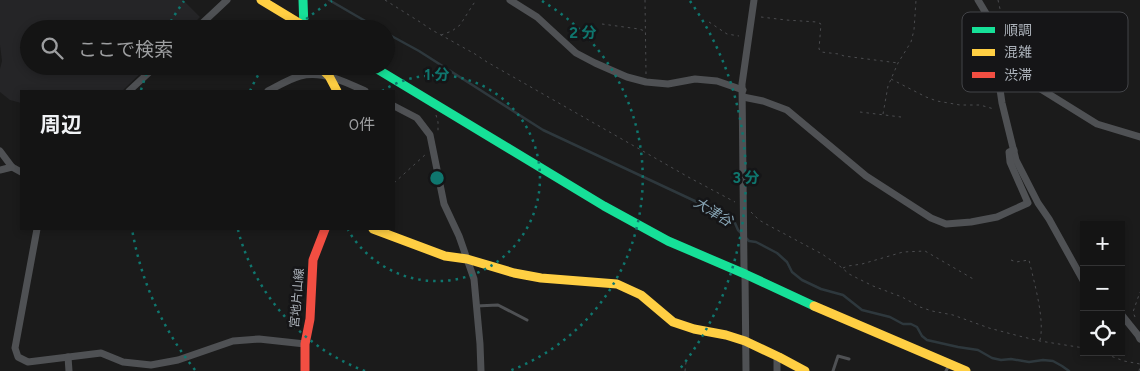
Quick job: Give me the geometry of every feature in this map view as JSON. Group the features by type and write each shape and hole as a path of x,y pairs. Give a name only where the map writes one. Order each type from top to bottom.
{"street":[{"path":"206,20 227,0"},
{"path":"261,0 292,20"},
{"path":"303,0 304,20"},
{"path":"510,0 537,17 576,53 627,77 646,82 668,84 695,80 717,81 787,110 866,176 931,218 946,224 997,217 1028,204 1010,162 1008,152 1014,150"},
{"path":"746,371 742,84 754,0"},
{"path":"978,0 985,12"},
{"path":"130,90 146,75"},
{"path":"270,90 300,76 311,75 340,79 362,90"},
{"path":"387,75 604,206 668,241 745,272 812,306 947,368 966,371"},
{"path":"329,76 336,90"},
{"path":"1000,92 1016,160 1038,203 1080,275"},
{"path":"1046,92 1097,124 1120,129 1140,137"},
{"path":"395,107 417,118 430,135 444,204 459,236 474,279 481,371"},
{"path":"0,151 12,167 20,171"},
{"path":"0,170 12,167"},
{"path":"37,230 15,348 18,356 28,362 101,354 124,362 151,365 178,360 233,341 259,339 305,344"},
{"name":"宮地片山線","path":"305,371 305,344 310,319 313,260 325,230"},
{"path":"376,230 445,256 467,259 514,274 617,284 641,295 673,322 745,341 805,371"},
{"path":"1125,319 1140,339"},
{"path":"777,356 777,371"},
{"path":"68,357 69,371"}],"lane":[{"path":"476,306 498,306 527,320"},
{"path":"834,371 838,356 849,359"}],"path":[{"path":"385,0 440,35 641,151 744,206 766,224 822,254 849,274 873,286 926,309 953,315 989,328 1040,341 1080,347"},
{"path":"440,35 452,31 460,25 476,0"},
{"path":"645,0 646,82"},
{"path":"883,114 888,86 898,63 911,42 914,30 916,0"},
{"path":"751,15 818,22 821,24 819,49 821,52 898,63"},
{"path":"709,22 726,34 748,36"},
{"path":"602,24 645,31"},
{"path":"891,80 937,101 960,105 980,105 996,110"},
{"path":"860,112 900,117"},
{"path":"843,268 903,252 925,251 975,280"},
{"path":"1011,260 1016,262 1029,260 1039,309 1040,341"},
{"path":"1135,318 1133,312 1140,292"},
{"path":"1111,356 1140,364"},
{"path":"685,371 686,362"},
{"path":"1139,371 1140,367"}],"shaded area":[{"path":"0,0 183,0 200,17 197,20 20,20 20,75 139,75 123,90 20,90 20,103 10,100 0,92 2,61"}],"waterway":[{"name":"大津谷","path":"329,0 363,20"},
{"name":"大津谷","path":"395,38 419,51 543,130 697,202 735,223 742,234"},
{"name":"大津谷","path":"746,238 777,253 787,262 792,272 802,280 821,289 843,295 862,310 890,317 903,324 911,324 917,327 922,336 927,340 978,350 992,358 1001,360 1053,361 1069,371"}],"traffic: fast":[{"path":"303,0 304,20"},
{"path":"387,75 604,206 668,241 814,306"}],"traffic: slow":[{"path":"261,0 294,20"},
{"path":"328,75 336,90"},
{"path":"376,230 445,256 467,259 514,273 541,278 617,284 641,295 673,322 745,341 805,371"},
{"path":"814,306 966,371"}],"traffic: jam":[{"path":"305,371 305,344 310,319 313,260 325,230"}]}
